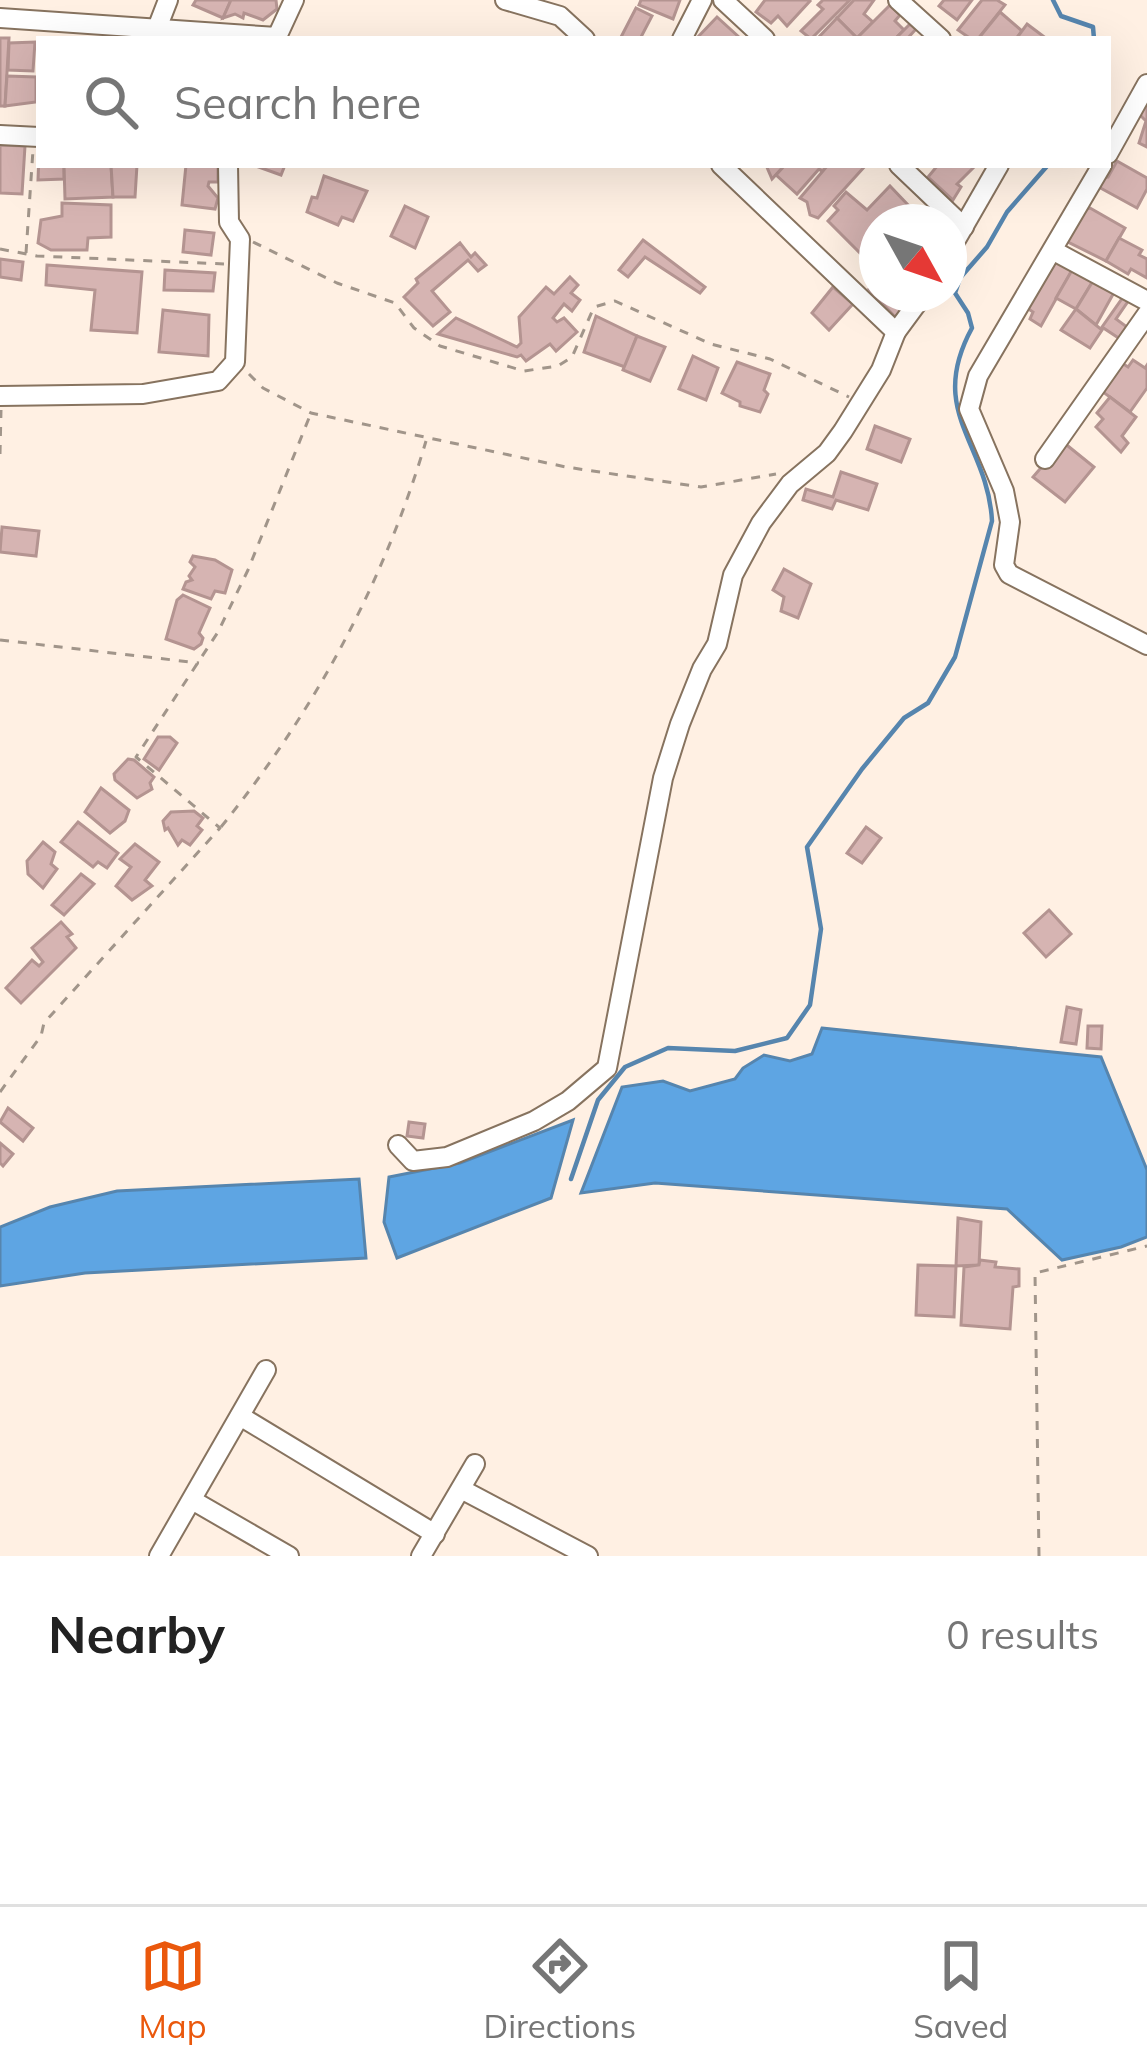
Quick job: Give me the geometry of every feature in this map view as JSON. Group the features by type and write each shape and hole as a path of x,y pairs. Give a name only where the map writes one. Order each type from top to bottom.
{"street":[{"path":"156,31 168,0"},
{"path":"278,36 294,0"},
{"path":"505,0 564,8 584,36"},
{"path":"684,36 702,0"},
{"path":"723,0 762,36"},
{"path":"898,0 937,36"},
{"path":"0,18 242,36"},
{"path":"1111,149 1147,85"},
{"path":"0,135 36,137"},
{"path":"0,396 143,394 218,382 235,362 240,239 229,222 228,168"},
{"path":"724,168 896,332"},
{"path":"901,168 940,204"},
{"path":"967,222 997,168"},
{"path":"1100,168 978,376 969,409 1004,491 1010,522 1004,565 1009,574 1147,645"},
{"path":"1054,251 1147,301"},
{"path":"398,1145 413,1161 447,1157 534,1121 568,1101 607,1068 663,778 702,669 717,644 726,597 761,523 790,484 827,453 881,370 896,332 911,312"},
{"path":"1045,459 1147,314"},
{"path":"159,1556 266,1370"},
{"path":"240,1415 435,1534"},
{"path":"421,1556 475,1464"},
{"path":"460,1490 588,1556"},
{"path":"192,1500 289,1556"}],"path":[{"path":"26,253 36,148"},
{"path":"240,239 262,245 337,283 395,303 414,328 440,346 524,370 558,366 572,357 593,308 615,301 711,344 770,359 860,402"},
{"path":"0,249 238,264"},
{"path":"235,362 263,388 311,413 427,439 676,486 730,484 779,473"},
{"path":"0,396 0,454"},
{"path":"220,828 136,757 200,663 248,570 311,413"},
{"path":"0,1092 40,1036 44,1023 220,828 274,761 352,629 412,489 427,439"},
{"path":"0,640 200,663"},
{"path":"1039,1556 1034,1273 1147,1246"}],"water":[{"path":"822,1028 1101,1057 1147,1170 1147,1237 1062,1260 1007,1209 655,1183 581,1193 622,1087 663,1081 690,1091 735,1079 764,1055 790,1061 812,1054"},
{"path":"573,1120 551,1198 397,1258 384,1222 389,1177 460,1163"},
{"path":"359,1179 366,1258 85,1273 0,1286 0,1227 50,1207 117,1191"}],"building":[{"path":"196,0 231,0 223,18 193,5"},
{"path":"231,0 276,0 277,9 263,20 244,13 243,18 235,14 223,18"},
{"path":"641,0 680,0 673,19 639,5"},
{"path":"765,0 810,1 787,26 778,16 771,23 756,12"},
{"path":"823,0 850,0 814,36 807,36 801,31 823,9 818,5"},
{"path":"854,0 874,0 864,14 873,22 859,36 837,18"},
{"path":"944,0 972,0 957,20 939,6"},
{"path":"982,0 1005,5 980,36 958,30"},
{"path":"890,5 900,15 895,21 904,30 898,36 859,36"},
{"path":"636,8 652,16 642,36 622,36"},
{"path":"1000,12 1022,31 1018,36 980,36"},
{"path":"717,17 738,36 699,36"},
{"path":"837,18 855,36 820,36"},
{"path":"910,24 916,29 910,36 898,36"},
{"path":"1027,24 1043,36 1018,36"},
{"path":"0,38 9,38 5,106 0,106"},
{"path":"35,42 33,71 8,70 9,43"},
{"path":"7,76 36,77 36,102 5,106"},
{"path":"1147,103 1147,147 1139,143 1146,121 1138,113"},
{"path":"0,145 25,146 22,194 0,193"},
{"path":"1117,161 1147,178 1137,208 1095,185 1099,178 1108,177"},
{"path":"38,168 64,168 64,179 38,180"},
{"path":"64,168 111,168 113,197 65,199"},
{"path":"111,168 137,168 135,197 113,197"},
{"path":"186,168 218,168 218,182 208,186 218,198 215,209 182,205"},
{"path":"782,168 826,168 819,169 797,194 776,175"},
{"path":"825,168 863,168 818,218 810,215 807,202 800,198"},
{"path":"936,168 973,168 957,184 961,187 953,200 928,177"},
{"path":"324,176 367,191 353,221 342,217 338,225 307,212"},
{"path":"890,186 907,204 873,204"},
{"path":"846,192 860,204 859,252 828,221"},
{"path":"62,203 111,205 111,237 88,238 87,250 51,250 38,243 41,220 62,216"},
{"path":"405,206 428,217 415,248 391,236"},
{"path":"1090,208 1125,228 1106,261 1062,239 1077,212"},
{"path":"185,230 214,233 211,255 183,252"},
{"path":"1119,238 1142,250 1139,255 1147,259 1147,278 1106,261"},
{"path":"643,240 705,287 700,293 645,257 628,277 619,270"},
{"path":"460,243 486,265 478,271 468,260 432,291 450,312 433,326 404,297 418,283 416,279"},
{"path":"1053,254 1075,265 1041,326 1030,319 1033,312 1024,306"},
{"path":"0,259 23,262 21,280 0,277"},
{"path":"47,265 142,272 137,333 91,330 95,290 46,285"},
{"path":"1075,265 1096,276 1076,309 1056,298"},
{"path":"165,270 215,273 213,291 164,290"},
{"path":"1096,276 1117,287 1096,325 1076,309"},
{"path":"570,277 578,285 571,293 580,300 572,311 564,304 553,318 557,322 564,318 577,332 556,351 550,344 526,361 521,355 438,334 456,318 517,347 521,343 519,317 546,287 554,294"},
{"path":"833,287 853,304 829,330 812,313"},
{"path":"1126,293 1131,297 1116,319 1131,330 1123,341 1102,327"},
{"path":"1076,309 1102,330 1090,348 1061,330"},
{"path":"163,310 209,315 208,356 159,352"},
{"path":"596,316 637,336 625,367 584,352"},
{"path":"637,336 665,347 650,381 623,370"},
{"path":"693,356 718,368 706,400 679,389"},
{"path":"1133,360 1147,365 1147,388 1130,412 1103,392 1122,363 1128,367"},
{"path":"737,362 770,374 760,412 722,393"},
{"path":"1110,397 1136,417 1122,436 1128,443 1121,452 1096,427 1103,419 1097,413"},
{"path":"875,426 910,439 901,462 867,449"},
{"path":"1063,442 1094,467 1065,502 1033,477"},
{"path":"841,472 877,484 868,510 836,500 832,509 803,500 806,489 833,497"},
{"path":"2,527 39,531 36,556 0,552"},
{"path":"193,556 215,560 232,570 225,593 215,591 211,599 183,589 192,580"},
{"path":"784,569 811,584 798,618 781,611 784,597 773,590"},
{"path":"183,595 210,608 199,633 201,644 194,649 166,639 177,600"},
{"path":"158,737 170,737 177,743 159,770 144,759"},
{"path":"128,759 154,777 152,789 137,798 115,780 114,774"},
{"path":"101,788 129,810 125,821 110,833 85,812"},
{"path":"194,811 203,818 197,826 202,830 190,845 182,840 178,845 163,821 171,812"},
{"path":"78,822 118,853 107,868 98,862 93,867 61,842"},
{"path":"866,827 881,838 862,863 847,853"},
{"path":"43,842 55,852 51,864 57,869 43,888 28,874 27,861"},
{"path":"135,844 159,862 145,880 152,886 132,900 116,886 131,867 120,859"},
{"path":"81,874 94,884 64,915 52,905"},
{"path":"1049,910 1071,934 1046,957 1024,933"},
{"path":"61,922 76,948 21,1003 6,988 32,960 39,966 43,962 32,948"},
{"path":"1067,1007 1081,1010 1076,1044 1061,1042"},
{"path":"1088,1026 1102,1026 1101,1049 1087,1048"},
{"path":"8,1108 33,1128 23,1141 0,1122"},
{"path":"409,1122 425,1124 423,1138 407,1136"},
{"path":"0,1143 13,1154 3,1166 0,1163"},
{"path":"958,1218 981,1222 979,1265 956,1266"},
{"path":"980,1260 1019,1269 1010,1329 961,1325 964,1267 979,1265"},
{"path":"918,1265 956,1266 954,1317 916,1315"}],"waterway":[{"path":"1053,0 1061,16 1093,27 1094,36"},
{"path":"571,1179 598,1100 625,1067 668,1048 735,1051 787,1038 810,1005 821,929 807,847 904,718 928,703 955,657 992,521 981,470 957,405 959,357 972,328 955,293 960,278 987,247 1007,212 1045,168"}]}
